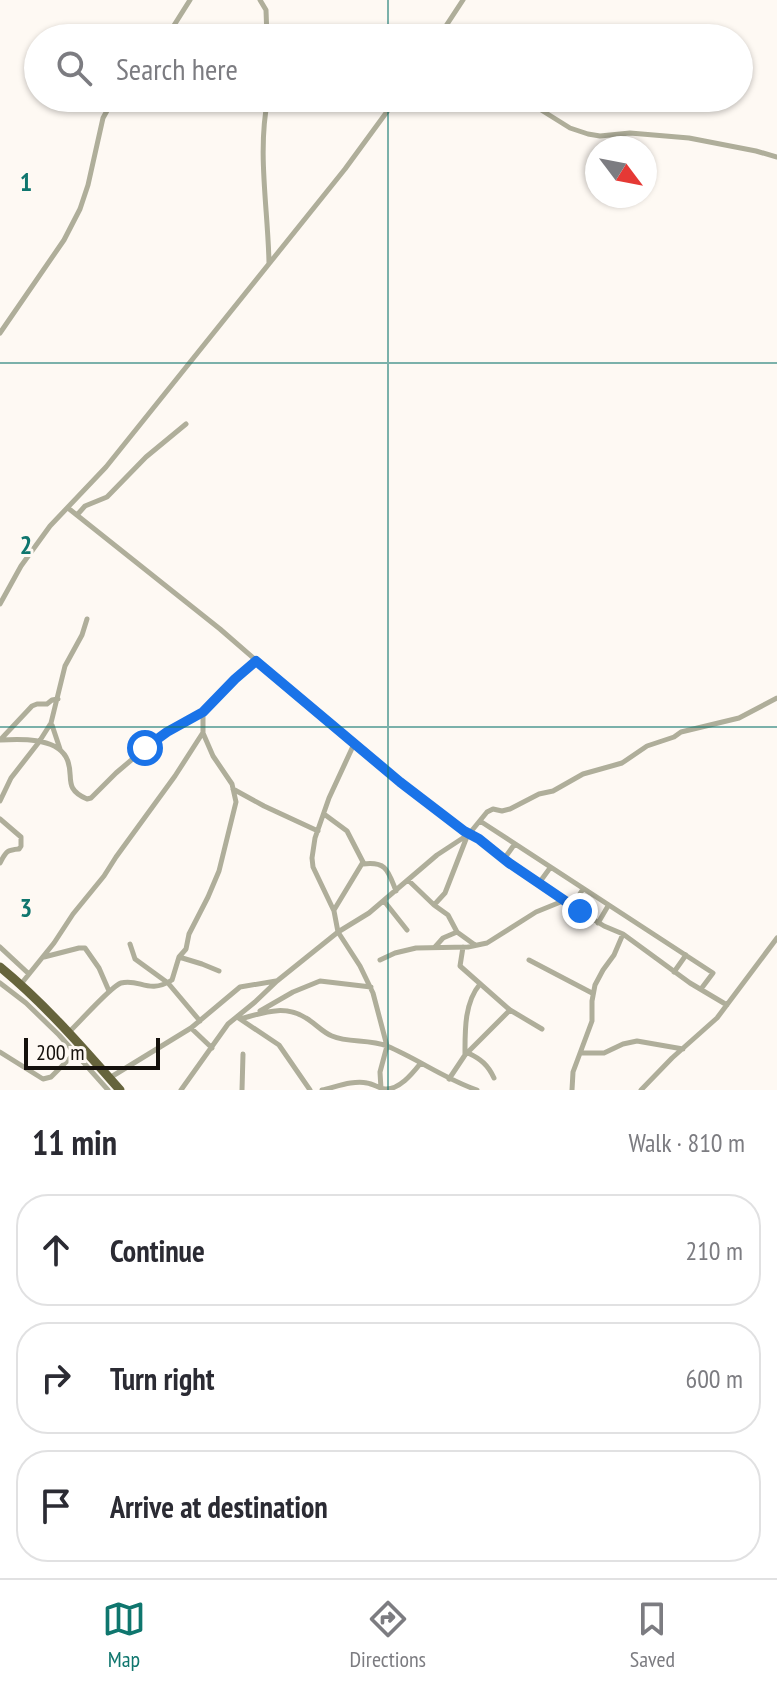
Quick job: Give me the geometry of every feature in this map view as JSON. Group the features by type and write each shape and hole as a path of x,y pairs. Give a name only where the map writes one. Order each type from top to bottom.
{"highway":[{"path":"0,967 69,1032 79,1050 109,1078 111,1089"}],"street":[{"path":"175,24 188,3 176,0"},
{"path":"260,0 266,10 266,24"},
{"path":"447,24 463,0"},
{"path":"0,333 64,240 80,209 106,112"},
{"path":"265,112 263,157 269,264"},
{"path":"0,604 21,566 50,526 106,467 345,169 387,112"},
{"path":"544,112 570,128 588,134 630,133 689,138 777,157"},
{"path":"77,515 85,506 107,497 153,451 186,424"},
{"path":"68,508 220,629 400,782 572,906 623,934 674,972 727,1005"},
{"path":"0,801 11,778 51,723 65,666 87,619"},
{"path":"51,723 60,750 68,762 70,785 75,793 87,799 155,740 203,712 256,661"},
{"path":"181,1090 228,1024 338,932 384,901 437,855 469,834 487,812 510,809 583,774 622,763 647,746 681,732 739,718 777,698"},
{"path":"58,699 46,705 32,706 0,740 39,742 60,750"},
{"path":"69,1032 109,991 124,982 148,987 168,983 173,978 179,957 186,949 189,934 219,871 236,802 233,789 203,733 203,712"},
{"path":"21,984 104,876 203,733"},
{"path":"354,744 318,831 313,847 313,867 334,911 338,932 371,987 387,1046 380,1072 381,1089"},
{"path":"233,789 318,831"},
{"path":"324,814 347,831 363,864 334,911"},
{"path":"0,819 22,841 19,849 10,849 0,863"},
{"path":"480,821 713,973 701,989"},
{"path":"479,839 489,828"},
{"path":"434,905 445,893 469,834"},
{"path":"504,859 514,845"},
{"path":"363,864 381,864 396,891"},
{"path":"539,883 550,868"},
{"path":"408,880 448,915 457,932 476,945"},
{"path":"572,906 583,889"},
{"path":"380,960 402,951 487,943 536,912 564,900"},
{"path":"384,901 407,930"},
{"path":"598,923 608,906"},
{"path":"435,947 443,938 457,932"},
{"path":"572,1090 573,1072 592,1021 592,993 623,934"},
{"path":"641,1090 717,1018 777,938"},
{"path":"130,944 135,959 168,983 200,1021"},
{"path":"0,947 29,974"},
{"path":"463,947 460,966 510,1010 542,1029"},
{"path":"43,957 85,948 99,968 109,991"},
{"path":"674,972 686,955"},
{"path":"179,957 219,971"},
{"path":"529,960 592,993"},
{"path":"109,1078 191,1028 240,987 277,981"},
{"path":"257,1014 293,992 320,981 371,987"},
{"path":"0,983 79,1050 111,1089"},
{"path":"466,1054 464,1036 470,1004 480,984"},
{"path":"238,1018 271,1010 289,1011 305,1017 335,1038 358,1039 387,1046 449,1079 477,1090"},
{"path":"449,1079 466,1054 510,1010"},
{"path":"238,1018 279,1045 310,1090"},
{"path":"191,1028 212,1048"},
{"path":"580,1053 607,1052 637,1041 683,1049"},
{"path":"0,1052 43,1079 51,1077 79,1050"},
{"path":"242,1090 243,1054"},
{"path":"466,1054 480,1059 494,1078"},
{"path":"322,1090 359,1082 381,1089 394,1088 420,1064"}],"route":[{"path":"145,748 203,712 256,661 400,782 464,831 580,911"}]}
